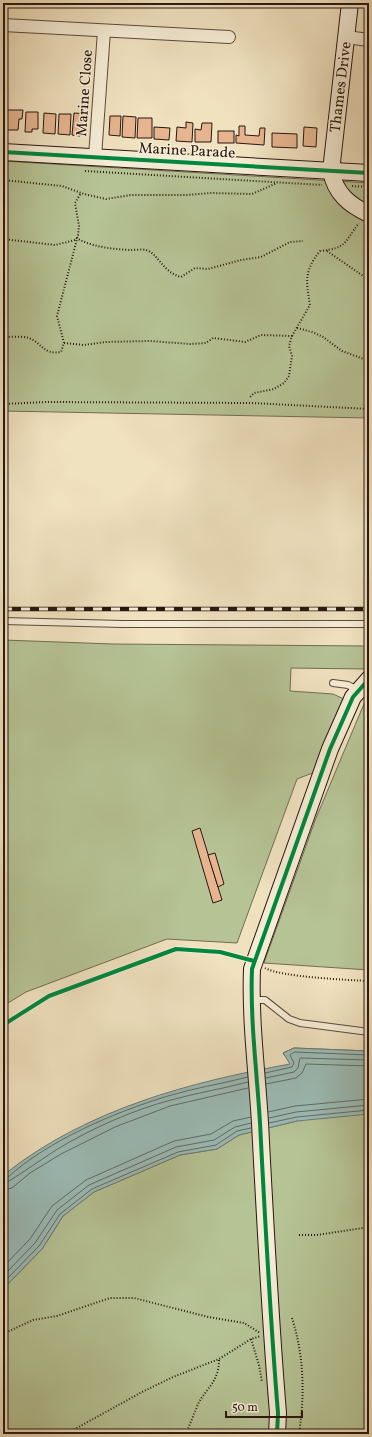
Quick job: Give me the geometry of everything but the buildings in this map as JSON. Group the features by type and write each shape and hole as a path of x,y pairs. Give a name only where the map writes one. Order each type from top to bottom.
{"street":[{"name":"Thames Drive","path":"333,178 350,3"},
{"name":"Marine Close","path":"3,25 229,38"},
{"name":"Marine Close","path":"95,157 104,31"},
{"path":"346,37 369,40"},
{"name":"Marine Parade","path":"3,152 95,157 333,178 369,173"},
{"path":"333,178 347,201 368,213"},
{"path":"277,1434 278,1413 269,1230 261,1151 256,1051 250,1000 254,961 330,749 353,697 364,684"}],"lane":[{"path":"3,621 115,624 369,624"},
{"path":"333,683 348,685 364,684"},
{"path":"250,1000 265,1000 289,1019 300,1023 369,1032"}],"path":[{"path":"78,170 278,182 333,178"},
{"path":"3,180 62,186 81,193 106,199 139,195 187,195 210,193 252,194 278,182"},
{"path":"3,337 29,338 45,351 55,353 61,352 64,343 57,316 68,278 78,226 74,203 81,193"},
{"path":"248,398 254,393 274,389 284,383 289,376 292,356 289,346 292,336 310,305 306,282 308,271 320,251 334,250 347,244 353,231 368,213"},
{"path":"3,239 55,245 76,239 88,244 109,248 145,249 152,253 171,274 182,277 195,268 208,269 241,260 261,257 290,242 303,241"},
{"path":"327,251 369,280"},
{"path":"297,328 324,337 342,351 369,361"},
{"path":"64,343 84,345 106,342 150,341 190,344 206,343 213,338 245,342 262,335 292,336"},
{"path":"3,404 47,402 252,403 369,409"},
{"path":"3,1025 49,996 176,949 220,952 254,961 270,971 369,981"},
{"path":"299,1235 317,1235 369,1227"},
{"path":"3,1334 33,1320 57,1316 110,1298 134,1298 208,1317 244,1323 265,1335 250,1339 219,1359 173,1377 66,1434"},
{"path":"292,1318 297,1334 303,1368 303,1406 299,1434"},
{"path":"250,1339 258,1359 262,1385"},
{"path":"186,1434 199,1403 212,1385 219,1368 219,1359"}],"green space":[{"path":"3,161 369,183 369,418 3,411"},
{"path":"3,640 113,644 369,646 369,668 366,669 291,668 290,691 333,694 344,699 315,772 297,779 237,943 167,939 26,992 3,1006"},
{"path":"369,692 369,970 264,963 316,818"},
{"path":"294,1048 369,1051 369,1434 3,1434 3,1289 42,1249 63,1216 94,1192 180,1155 217,1149 239,1135 297,1121 291,1064 283,1053"}],"water":[{"path":"294,1048 369,1051 369,1114 297,1121 239,1135 217,1149 180,1155 94,1192 63,1216 42,1249 3,1289 3,1176 6,1173 38,1151 71,1132 106,1115 141,1101 178,1090 252,1071 290,1064 283,1053"}],"railway":[{"path":"3,609 369,609"}],"cycle path":[{"path":"3,152 369,173"},
{"path":"277,1434 278,1413 253,1027 252,969 330,749 353,697 369,679"},
{"path":"3,1025 49,996 176,949 220,952 254,961"}]}
